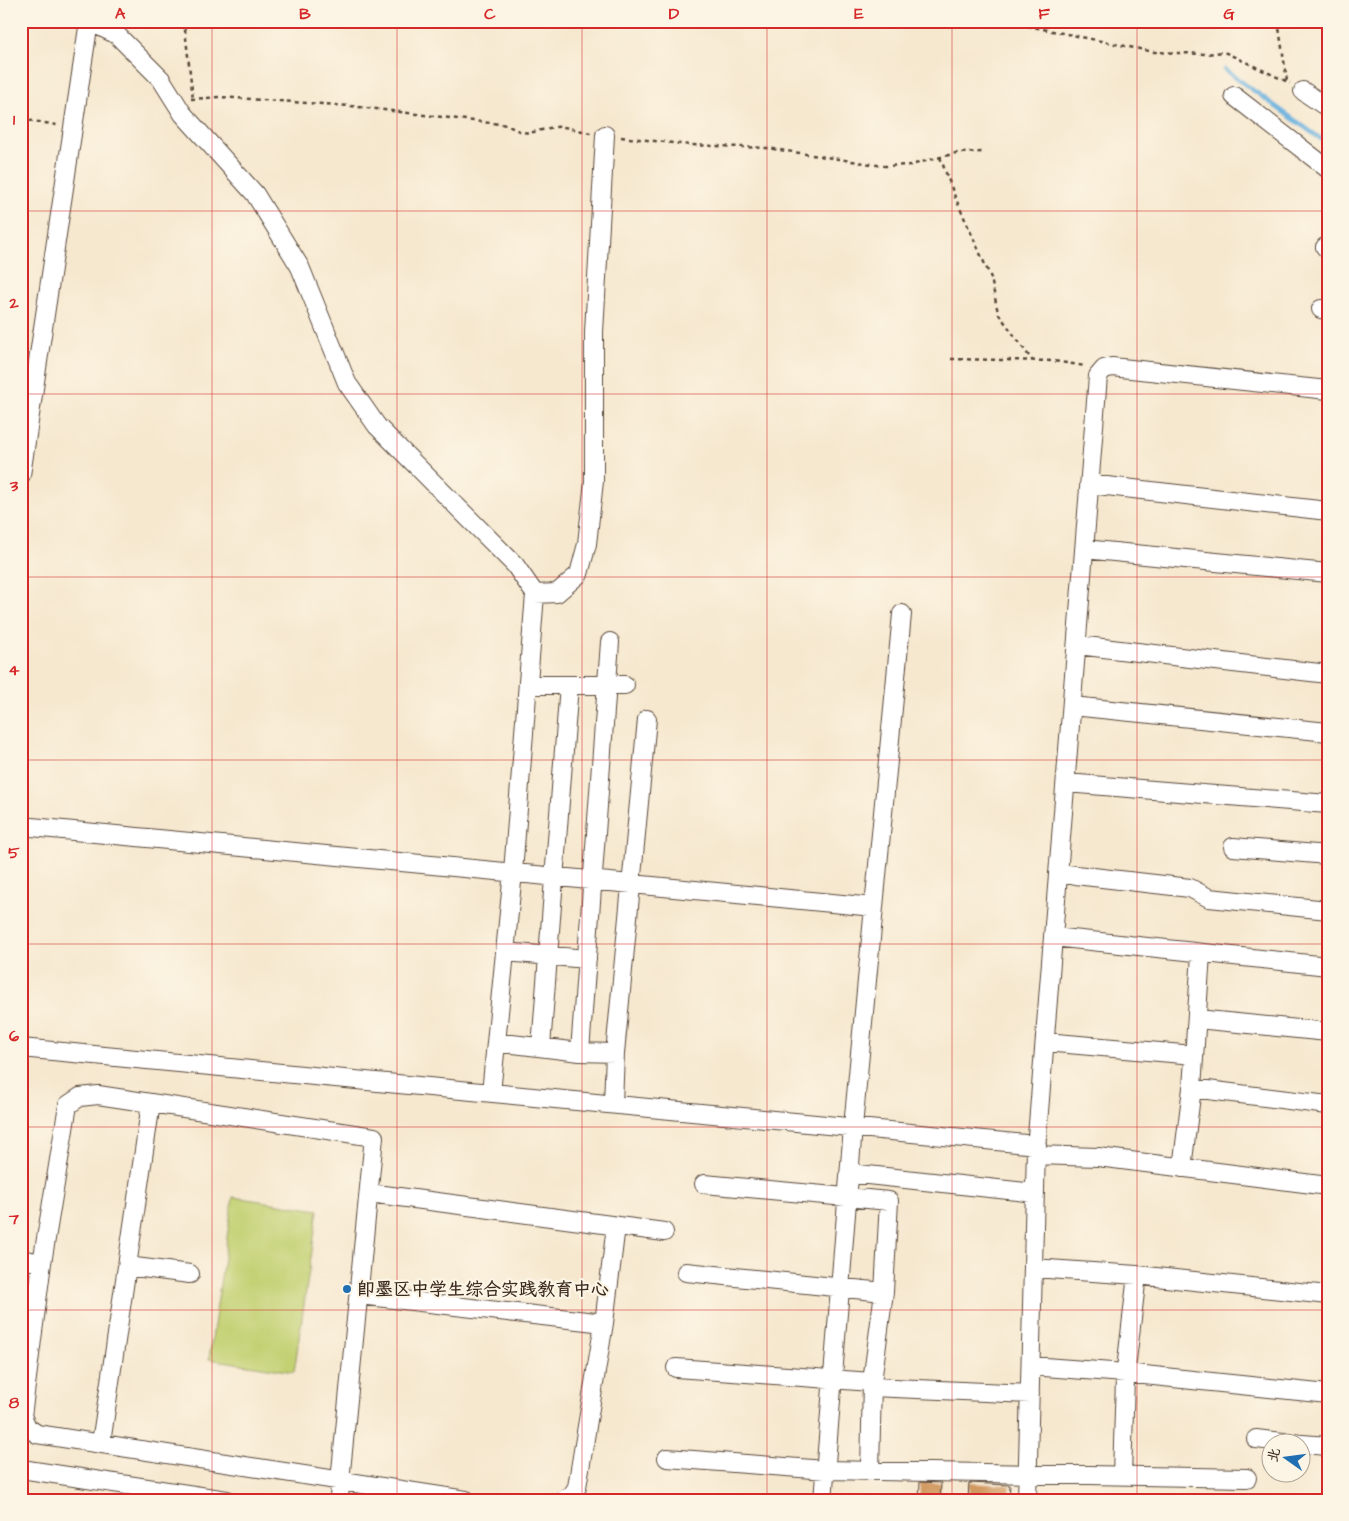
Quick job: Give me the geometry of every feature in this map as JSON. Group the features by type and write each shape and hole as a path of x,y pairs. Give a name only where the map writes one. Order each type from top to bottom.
{"street":[{"path":"21,475 27,400 89,21 117,36 161,79 183,114 260,202 300,267 347,382 377,426 515,565 535,594 513,872 491,1093"},
{"path":"1303,91 1328,108"},
{"path":"1234,96 1328,169"},
{"path":"535,594 557,593 580,574 587,544 594,481 594,332 605,135"},
{"path":"1027,1500 1036,1150 1098,376 1104,369 1112,367 1328,390"},
{"path":"1089,484 1328,511"},
{"path":"1084,549 1328,574"},
{"path":"823,1500 853,1127 902,614"},
{"path":"580,1052 610,642"},
{"path":"1076,645 1328,674"},
{"path":"541,1047 569,685"},
{"path":"528,686 625,685"},
{"path":"1072,706 1328,732"},
{"path":"613,1104 615,1053 647,719"},
{"path":"1066,783 1328,804"},
{"path":"21,826 874,907"},
{"path":"1233,846 1328,855"},
{"path":"1058,873 1190,888 1209,898 1328,910"},
{"path":"1053,937 1328,966"},
{"path":"505,952 587,959"},
{"path":"1182,1168 1192,1088 1201,954"},
{"path":"1197,1019 1328,1032"},
{"path":"496,1042 580,1052 615,1053"},
{"path":"1045,1042 1194,1055"},
{"path":"21,1048 853,1127 1328,1186"},
{"path":"1192,1088 1328,1105"},
{"path":"339,1500 340,1481 374,1137 98,1095 80,1098 68,1105 42,1263 22,1416 26,1427 37,1434 340,1481 466,1500"},
{"path":"101,1444 151,1103"},
{"path":"849,1173 1035,1192"},
{"path":"704,1184 890,1201 884,1292 872,1385 870,1471"},
{"path":"369,1193 664,1232"},
{"path":"563,1500 572,1495 577,1487 604,1323 616,1226"},
{"path":"21,1259 42,1263"},
{"path":"127,1266 190,1274"},
{"path":"1033,1268 1137,1275 1328,1295"},
{"path":"686,1272 884,1292"},
{"path":"1122,1476 1125,1372 1137,1275"},
{"path":"359,1295 604,1323"},
{"path":"1031,1366 1125,1372 1328,1394"},
{"path":"676,1368 833,1379 872,1385 1030,1394"},
{"path":"1256,1439 1262,1440"},
{"path":"1312,1445 1328,1446"},
{"path":"667,1458 826,1470 1247,1478"},
{"path":"21,1469 228,1500"}],"path":[{"path":"184,21 193,99"},
{"path":"1004,21 1154,52 1206,54 1224,52 1287,81 1303,91"},
{"path":"1278,21 1287,81"},
{"path":"175,101 220,97 350,106 507,125 521,133 533,133 557,127 690,145 767,148 884,166 911,165 956,154 984,152"},
{"path":"21,119 73,127"},
{"path":"940,158 991,278 998,313 1032,360"},
{"path":"952,359 1054,360 1084,365 1098,376"}],"green space":[{"path":"233,1197 318,1210 294,1372 209,1359"}],"building":[{"path":"920,1482 941,1483 940,1500 919,1500"},
{"path":"969,1483 1010,1485 1009,1500 968,1500"}],"waterway":[{"path":"1225,70 1328,144"}],"place":[{"name":"即墨区中学生综合实践教育中心","path":"347,1289"}]}
